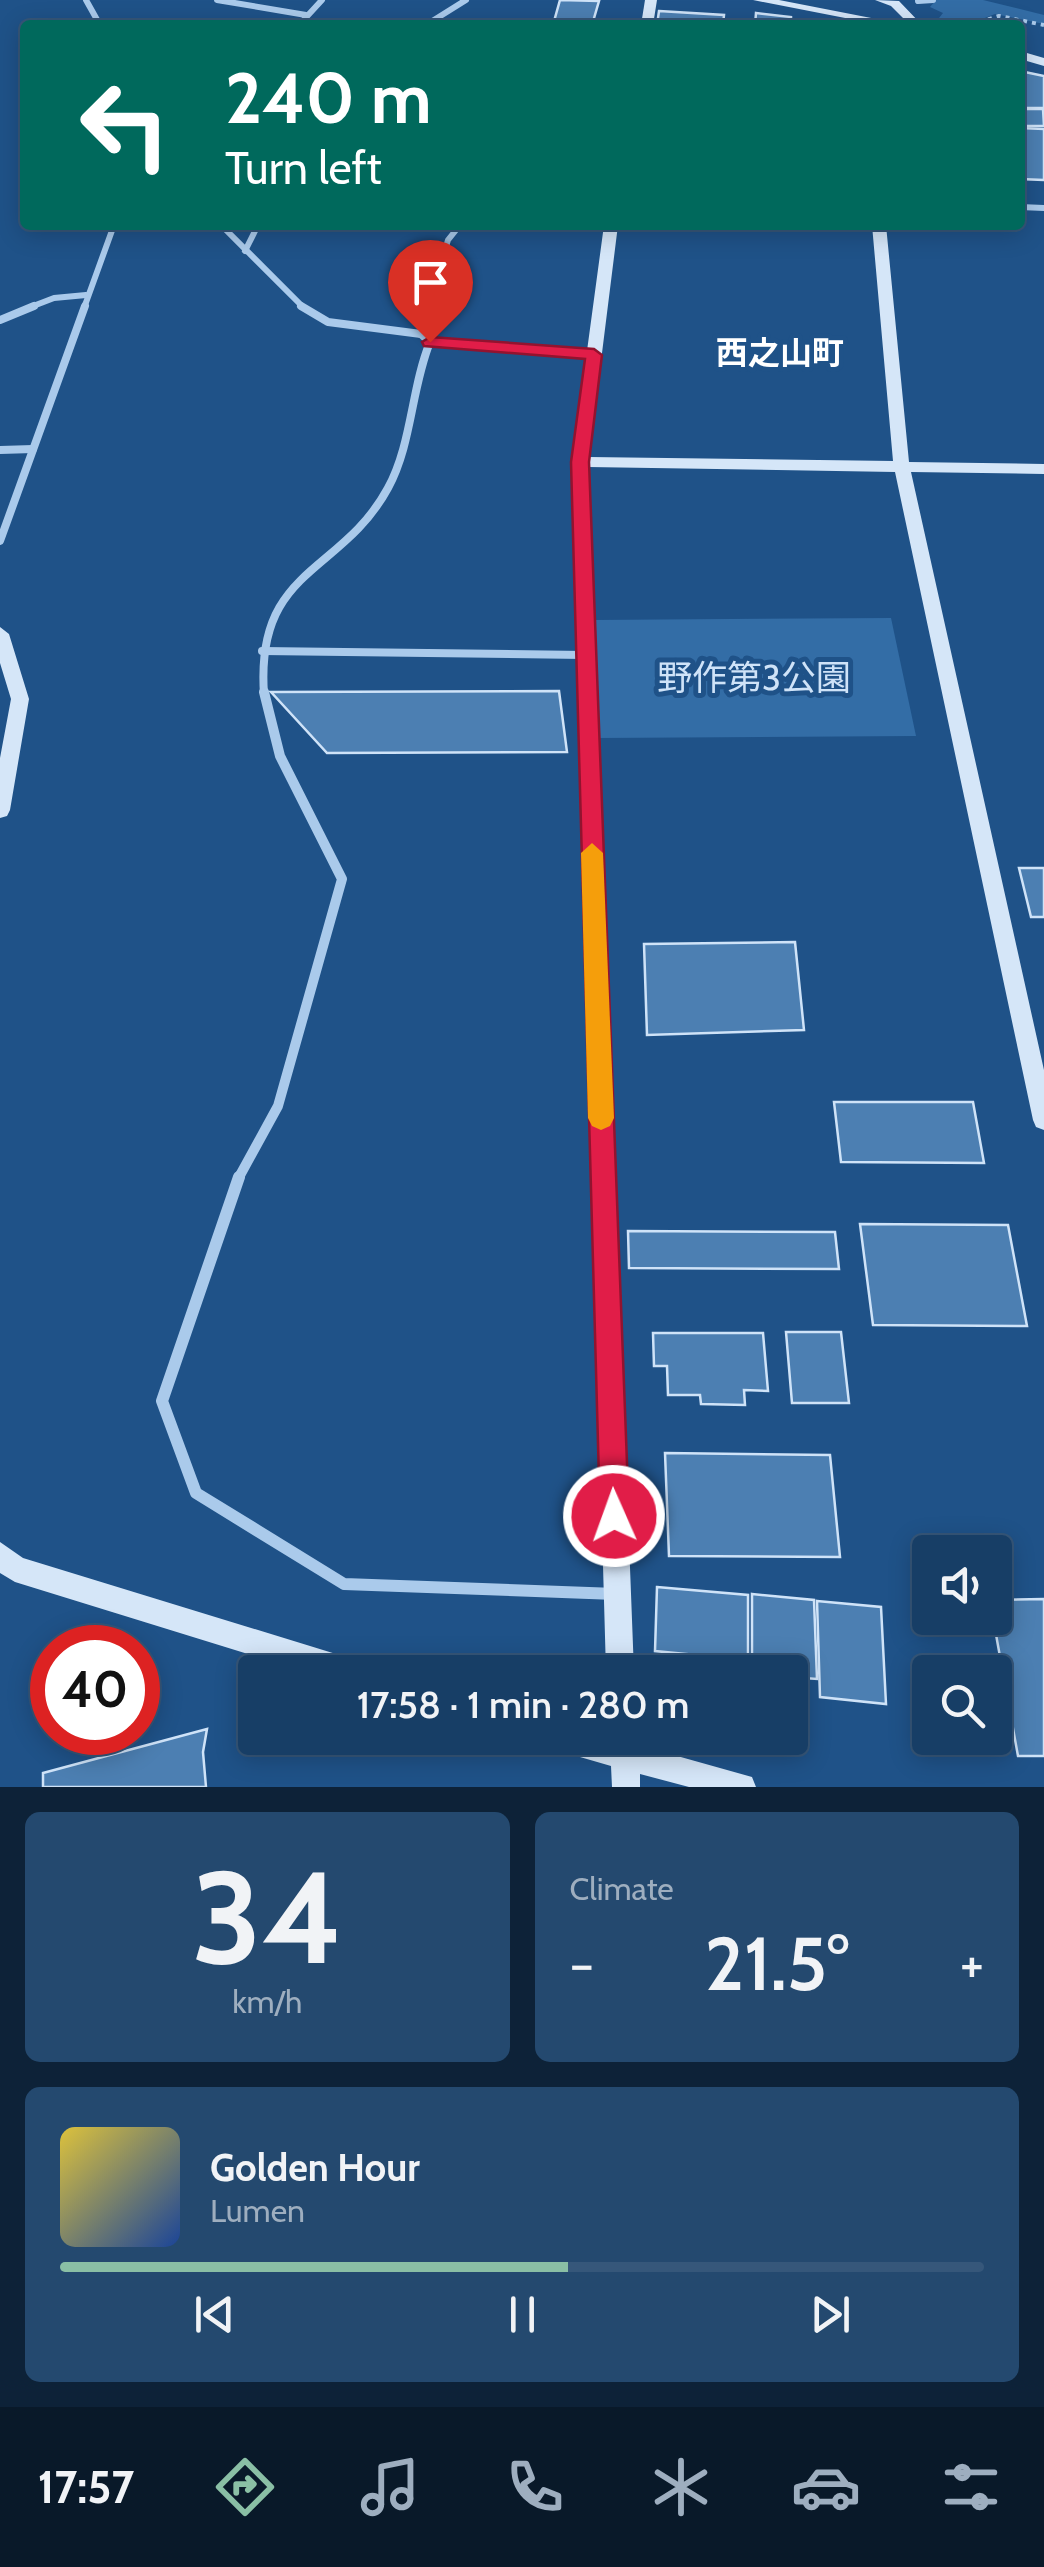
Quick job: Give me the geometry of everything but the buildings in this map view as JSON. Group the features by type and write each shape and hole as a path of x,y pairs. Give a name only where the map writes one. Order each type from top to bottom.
{"street":[{"path":"218,0 306,16"},
{"path":"303,20 322,0"},
{"path":"434,20 466,0"},
{"path":"760,0 865,20"},
{"path":"834,12 858,0"},
{"path":"881,0 895,2 911,20"},
{"path":"918,1 933,0"},
{"path":"0,540 112,230"},
{"path":"226,230 307,312 328,322 426,338 594,355"},
{"path":"246,250 256,230"},
{"path":"456,230 448,240 416,371 408,442 388,490 350,539 285,592 262,651 268,731 342,879 278,1106 237,1181 162,1401 196,1493 344,1584 617,1594"},
{"path":"610,230 580,462 619,1655"},
{"path":"880,230 902,470 1044,1120"},
{"path":"0,320 54,298 86,295"},
{"path":"0,450 33,449"},
{"path":"580,462 902,470 1044,469"},
{"path":"0,634 20,698 0,810"},
{"path":"262,651 585,655"},
{"path":"0,1556 15,1569 295,1655"},
{"path":"625,1761 742,1787"}],"path":[{"path":"988,20 1000,16 1020,20"}],"green space":[{"path":"936,0 983,0 1044,15 1044,24 995,14 980,20 941,20 943,13 930,7"},
{"name":"野作第3公園","path":"891,618 916,736 598,738 593,620"}],"slow traffic":[{"path":"592,853 601,1118"}],"district":[{"name":"西之山町","path":"780,353"}],"route":[{"path":"430,342 594,355 580,462 614,1516"}]}
